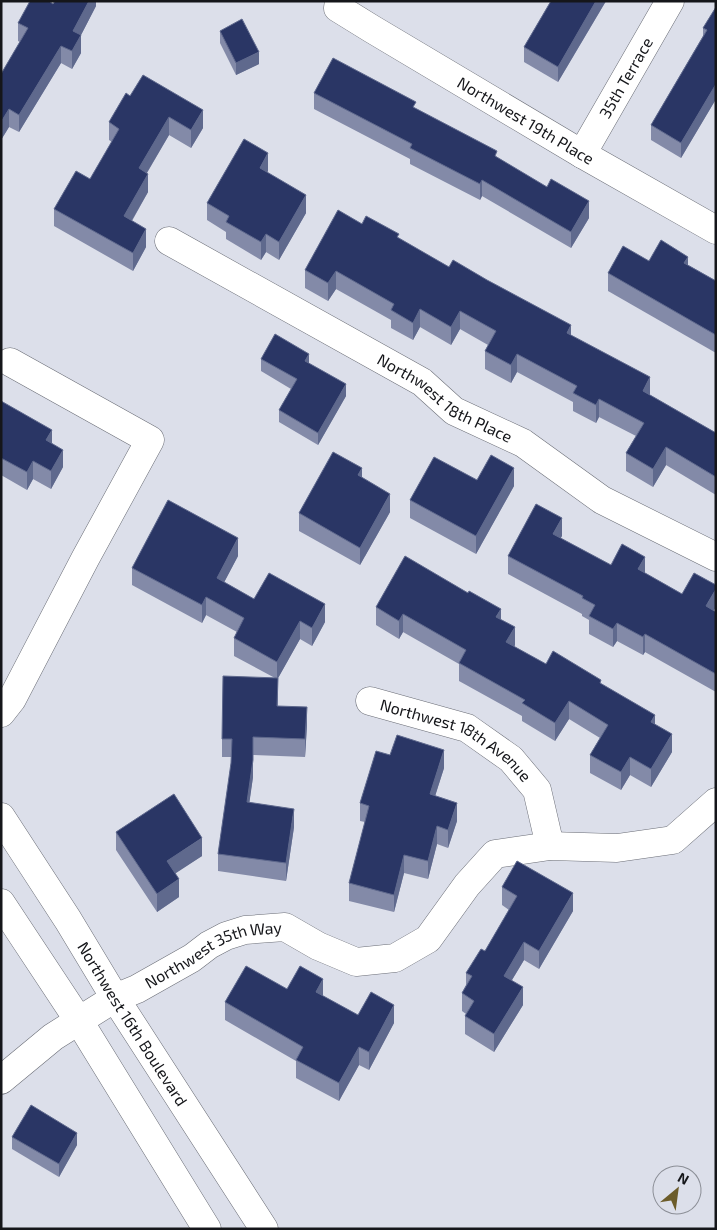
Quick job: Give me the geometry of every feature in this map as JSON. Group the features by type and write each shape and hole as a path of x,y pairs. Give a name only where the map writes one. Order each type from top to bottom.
{"street":[{"name":"35th Terrace","path":"582,154 670,1"},
{"name":"Northwest 19th Place","path":"338,4 582,154 716,230"},
{"name":"Northwest 18th Place","path":"169,241 422,382 454,410 523,443 602,500 716,557"},
{"path":"1,714 12,700 84,559 150,440 10,362"},
{"name":"Northwest 18th Avenue","path":"370,701 466,728 511,759 537,790 550,846"},
{"name":"Northwest 35th Way","path":"1,1080 53,1036 79,1022 115,998 137,989 192,958 209,945 226,936 245,930 285,927 318,946 356,962 395,958 428,939 467,885 495,854 550,846 617,848 673,840 716,802"},
{"name":"Northwest 16th Boulevard","path":"1,817 264,1229"},
{"path":"1,903 79,1022 207,1229"}],"building":[{"path":"30,1 49,1 53,4 55,1 89,1 73,31 81,35 72,51 61,46 19,115 9,109 1,122 1,74 28,28 18,23"},
{"path":"551,1 596,1 558,67 524,47"},
{"path":"716,7 716,84 681,143 651,125 707,30 703,28"},
{"path":"242,19 259,52 236,63 220,31"},
{"path":"333,58 416,102 413,107 497,151 495,156 547,187 551,179 589,201 571,232 482,180 480,184 410,148 412,144 314,93"},
{"path":"143,75 203,110 191,130 169,117 139,168 148,174 124,216 146,229 133,253 54,209 76,171 90,179 119,129 109,122 126,93 130,96"},
{"path":"244,139 268,153 260,168 306,195 279,242 266,234 261,242 226,222 229,216 207,203"},
{"path":"338,210 362,224 366,216 399,234 397,237 449,267 453,260 571,325 567,333 650,377 643,391 716,433 716,477 666,447 653,469 626,453 644,423 599,399 596,405 573,393 577,386 517,354 511,365 485,351 496,331 460,311 451,327 420,309 413,323 391,310 394,304 336,271 328,283 305,270"},
{"path":"661,240 688,257 684,263 716,281 716,335 608,273 623,246 649,261"},
{"path":"275,334 309,354 305,361 346,384 318,433 279,410 297,379 261,359"},
{"path":"1,401 52,430 46,440 63,450 51,471 33,461 27,472 1,458"},
{"path":"333,452 362,468 358,475 390,494 360,548 299,513"},
{"path":"491,455 514,468 476,536 410,500 434,457 477,480"},
{"path":"168,500 238,538 217,578 254,599 269,573 325,604 312,628 300,621 277,662 234,638 244,618 206,597 202,605 132,568"},
{"path":"536,504 562,518 553,534 611,565 622,544 645,557 638,569 682,594 694,573 716,585 716,589 706,606 716,612 716,674 645,634 643,637 617,623 613,629 589,616 595,605 582,598 583,596 508,556"},
{"path":"405,556 468,593 469,591 501,609 496,617 515,627 506,642 546,664 553,651 601,680 600,683 655,715 651,722 672,734 651,769 630,757 621,772 590,755 608,725 569,701 555,723 522,703 525,700 459,663 466,650 403,614 399,621 376,607"},
{"path":"223,676 278,678 277,706 307,707 305,739 253,737 253,760 247,802 294,809 286,863 218,854 231,763 232,739 222,739"},
{"path":"397,735 444,750 430,794 457,803 448,830 437,826 428,861 404,855 394,895 349,883 369,806 360,803 376,751 390,755"},
{"path":"174,794 202,838 167,861 179,879 157,894 116,832"},
{"path":"517,861 573,893 539,951 524,942 504,976 523,987 494,1034 465,1016 474,1001 462,993 472,976 466,973 481,949 485,951 517,896 502,887"},
{"path":"246,966 287,989 300,966 323,979 316,992 358,1015 371,992 394,1005 369,1052 359,1047 339,1083 296,1060 303,1047 225,1002"},
{"path":"31,1105 77,1133 59,1164 12,1137"}]}
